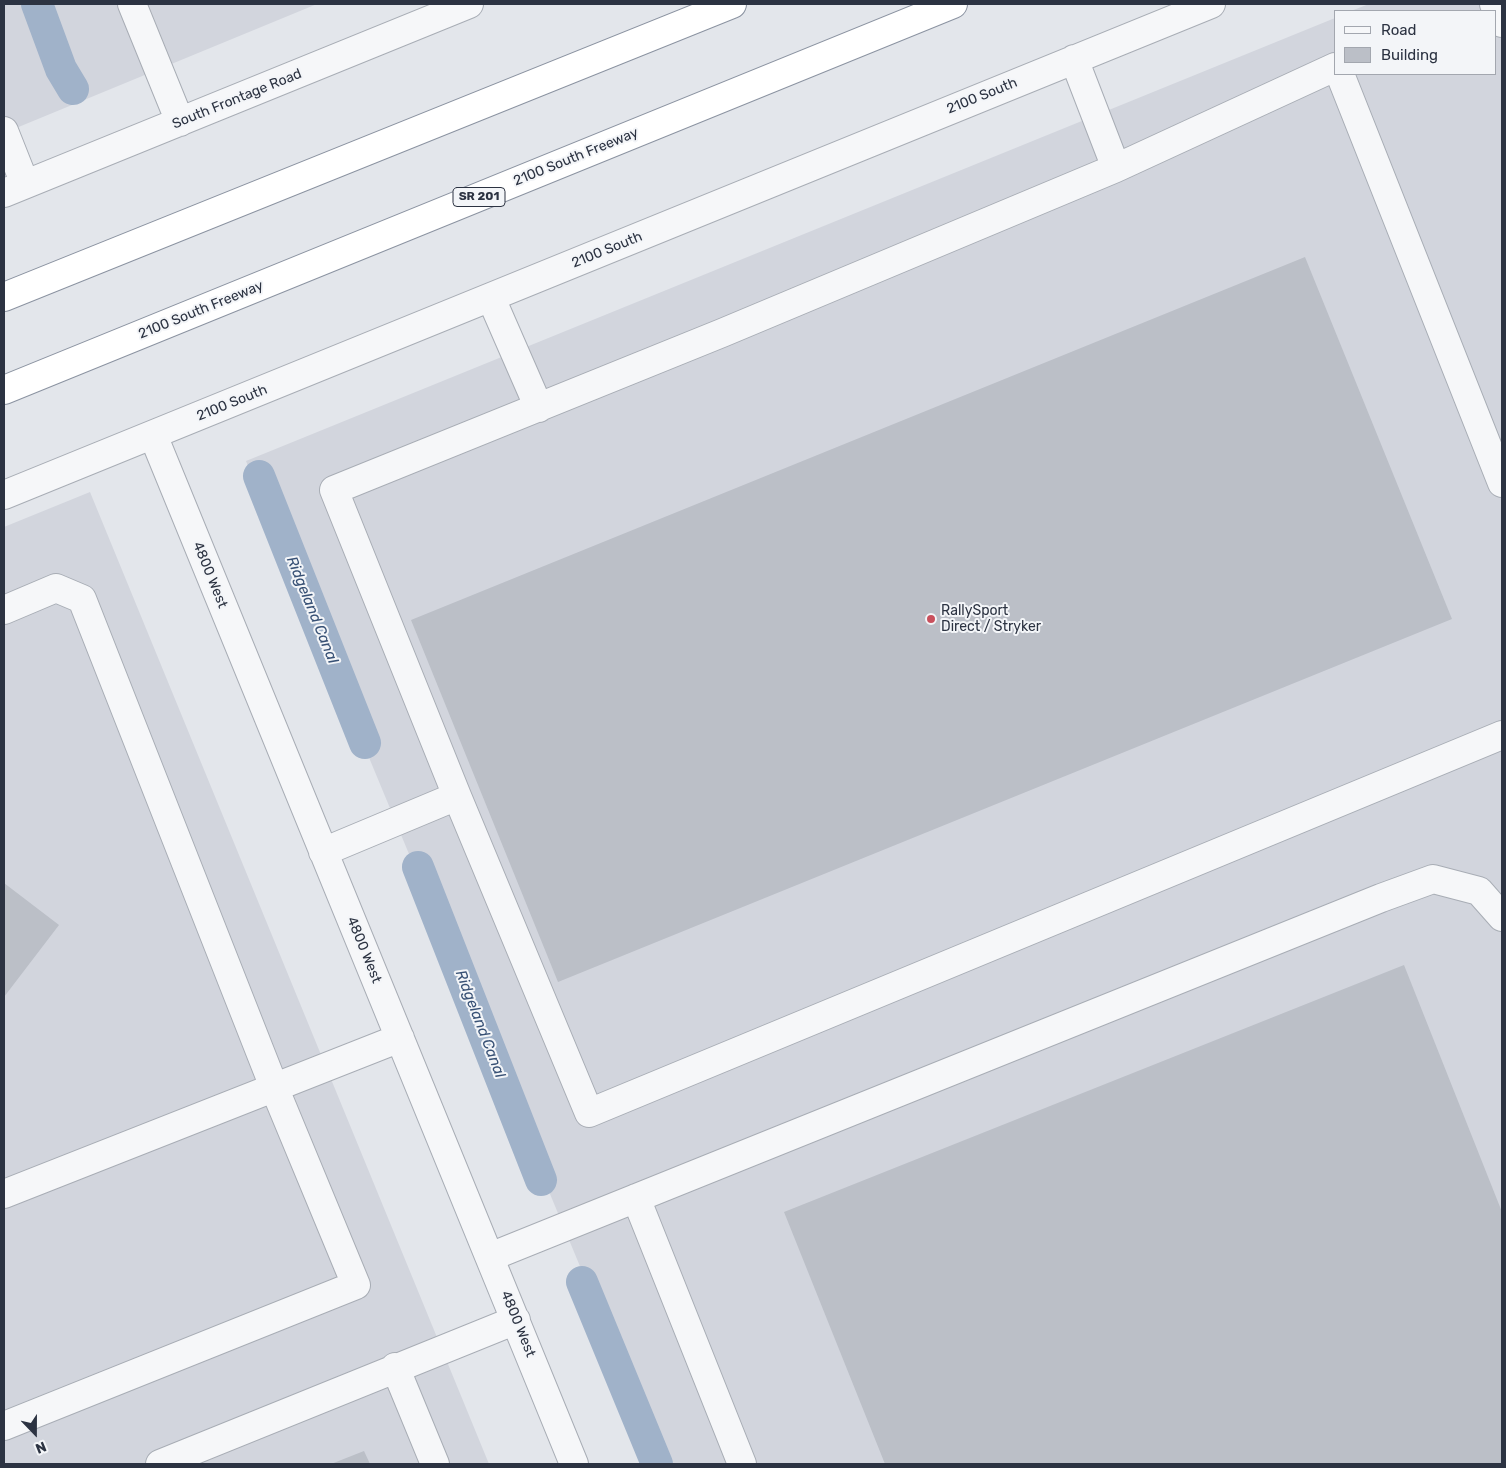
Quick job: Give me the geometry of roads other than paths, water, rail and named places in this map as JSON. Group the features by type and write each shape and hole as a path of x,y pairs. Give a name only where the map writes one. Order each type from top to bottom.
{"highway":[{"path":"4,297 732,4"},
{"name":"2100 South Freeway","path":"4,390 954,4"}],"street":[{"path":"132,4 180,122"},
{"name":"South Frontage Road","path":"14,188 469,4"},
{"name":"2100 South","path":"4,495 1210,4"},
{"path":"1494,4 1502,23"},
{"path":"1074,59 1116,168"},
{"path":"1334,67 1116,168 539,408 334,490 457,796 589,1113 1502,735"},
{"path":"1340,75 1502,483"},
{"path":"4,131 14,188"},
{"path":"491,298 539,408"},
{"name":"4800 West","path":"154,435 574,1464"},
{"path":"4,610 56,588 82,599 274,1087 356,1285 4,1426"},
{"path":"323,852 457,796"},
{"path":"490,1257 1381,898 1434,879 1479,892 1502,917"},
{"path":"4,1194 400,1038"},
{"path":"636,1198 742,1464"},
{"path":"160,1464 395,1367 516,1320"},
{"path":"395,1367 435,1464"}],"waterway":[{"name":"Ridgeland Canal","path":"37,4 61,69 73,89"},
{"name":"Ridgeland Canal","path":"259,476 365,743"},
{"name":"Ridgeland Canal","path":"418,867 541,1180"},
{"name":"Ridgeland Canal","path":"582,1282 657,1464"}],"place":[{"name":"RallySport Direct / Stryker","path":"931,619"}]}
